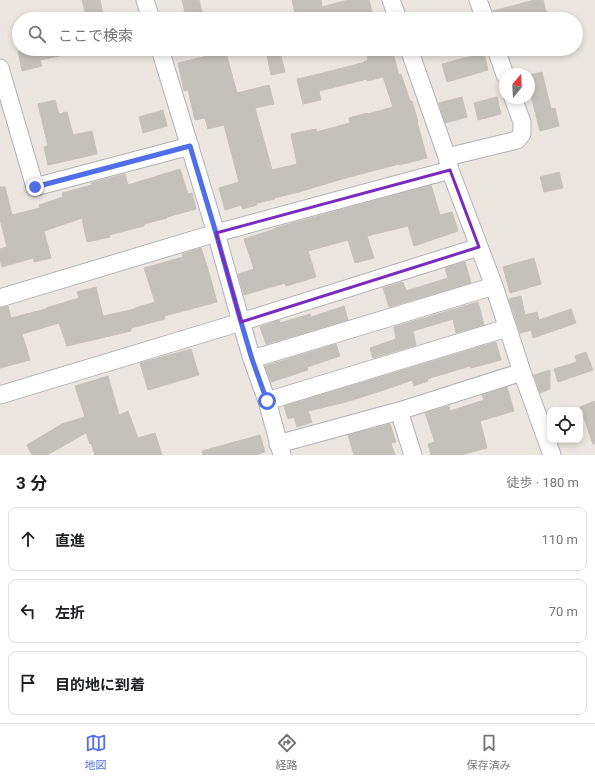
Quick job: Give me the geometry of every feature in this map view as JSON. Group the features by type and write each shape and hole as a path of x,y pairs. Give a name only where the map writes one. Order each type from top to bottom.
{"street":[{"path":"146,0 149,12"},
{"path":"391,0 395,12"},
{"path":"478,0 482,12"},
{"path":"162,56 216,233 252,359 267,401 280,449 522,372"},
{"path":"411,56 494,286 522,372 552,455"},
{"path":"498,56 503,68"},
{"path":"0,68 35,187 190,146"},
{"path":"0,298 449,163 517,140 522,134 522,122 515,104"},
{"path":"0,395 241,322 479,247"},
{"path":"252,359 494,286"},
{"path":"267,401 508,328"},
{"path":"399,411 413,455"}],"highlighted area":[{"path":"450,170 479,247 241,322 216,233"}],"building":[{"path":"82,0 100,0 103,12 85,12"},
{"path":"182,0 199,0 202,12 185,12"},
{"path":"292,0 321,0 322,7 348,0 369,0 372,12 295,12"},
{"path":"534,0 543,0 546,12 493,12"},
{"path":"19,56 59,56 40,60 42,66 22,71"},
{"path":"207,56 227,56 237,93 269,85 274,104 255,108 272,170 297,164 291,134 316,129 316,132 350,123 349,118 393,107 383,77 367,81 367,79 319,91 321,100 303,104 297,79 362,63 368,60 367,56 394,56 399,75 401,74 410,101 412,101 427,158 342,179 257,203 257,205 243,209 241,205 225,210 219,188 239,182 224,125 208,129 205,118 195,120 188,90 184,91 178,63"},
{"path":"267,56 281,56 285,72 271,75"},
{"path":"473,56 485,56 488,70 447,82 442,64"},
{"path":"542,72 551,109 555,108 559,126 540,131 533,104 535,104 535,74"},
{"path":"462,97 467,117 445,123 439,103"},
{"path":"497,97 501,114 478,120 474,103"},
{"path":"55,100 59,114 67,112 73,135 92,131 97,154 48,165 44,147 48,146 38,104"},
{"path":"163,110 167,126 143,133 139,117"},
{"path":"180,169 188,194 192,193 196,209 144,224 144,226 109,235 110,237 87,242 82,218 44,231 51,258 34,262 33,258 2,267 0,260 0,249 7,247 0,219 0,187 5,187 12,215 40,208 39,205 63,197 62,193 92,185 91,183 125,174 128,185"},
{"path":"559,172 563,188 544,192 540,177"},
{"path":"431,185 440,215 452,212 458,231 414,246 408,226 367,236 374,258 355,263 348,240 308,251 316,277 286,286 285,283 244,295 238,274 254,269 244,239 275,228"},
{"path":"201,248 217,302 164,316 165,319 131,328 131,331 67,346 59,323 22,334 30,360 0,368 0,308 8,306 11,318 46,309 79,298 77,292 96,287 103,316 135,309 155,302 144,268 183,257 182,254"},
{"path":"534,258 541,284 510,293 503,267"},
{"path":"465,262 471,283 389,307 383,288 403,282 406,291 448,278 445,268"},
{"path":"521,296 525,315 537,312 539,320 571,309 576,323 533,338 531,330 520,333 509,299"},
{"path":"478,302 484,325 456,333 453,319 413,331 416,345 373,358 370,348 396,339 394,327"},
{"path":"344,306 348,320 266,344 260,327 279,320 280,323 310,314 311,317"},
{"path":"496,342 501,360 471,368 470,366 427,379 428,381 414,386 412,380 346,402 308,411 312,422 297,427 294,417 288,419 284,406"},
{"path":"336,344 340,356 307,367 308,370 271,382 265,366"},
{"path":"191,349 199,375 148,390 140,363"},
{"path":"586,352 593,370 558,382 554,369 577,362 575,356"},
{"path":"550,370 550,389 540,393 534,375"},
{"path":"108,376 119,415 128,411 138,438 155,433 162,455 95,455 86,433 47,455 32,455 27,445 62,424 85,417 75,386"},
{"path":"507,387 514,411 480,421 487,448 461,455 431,455 428,444 435,442 425,413 449,406 450,411 484,400 482,395"},
{"path":"595,401 595,444 593,444 583,416 583,407 580,407"},
{"path":"390,424 396,442 391,443 395,455 354,455 348,435"},
{"path":"260,435 265,452 255,455 203,455 202,451"}],"route":[{"path":"35,187 190,146 252,359 267,401"}]}
